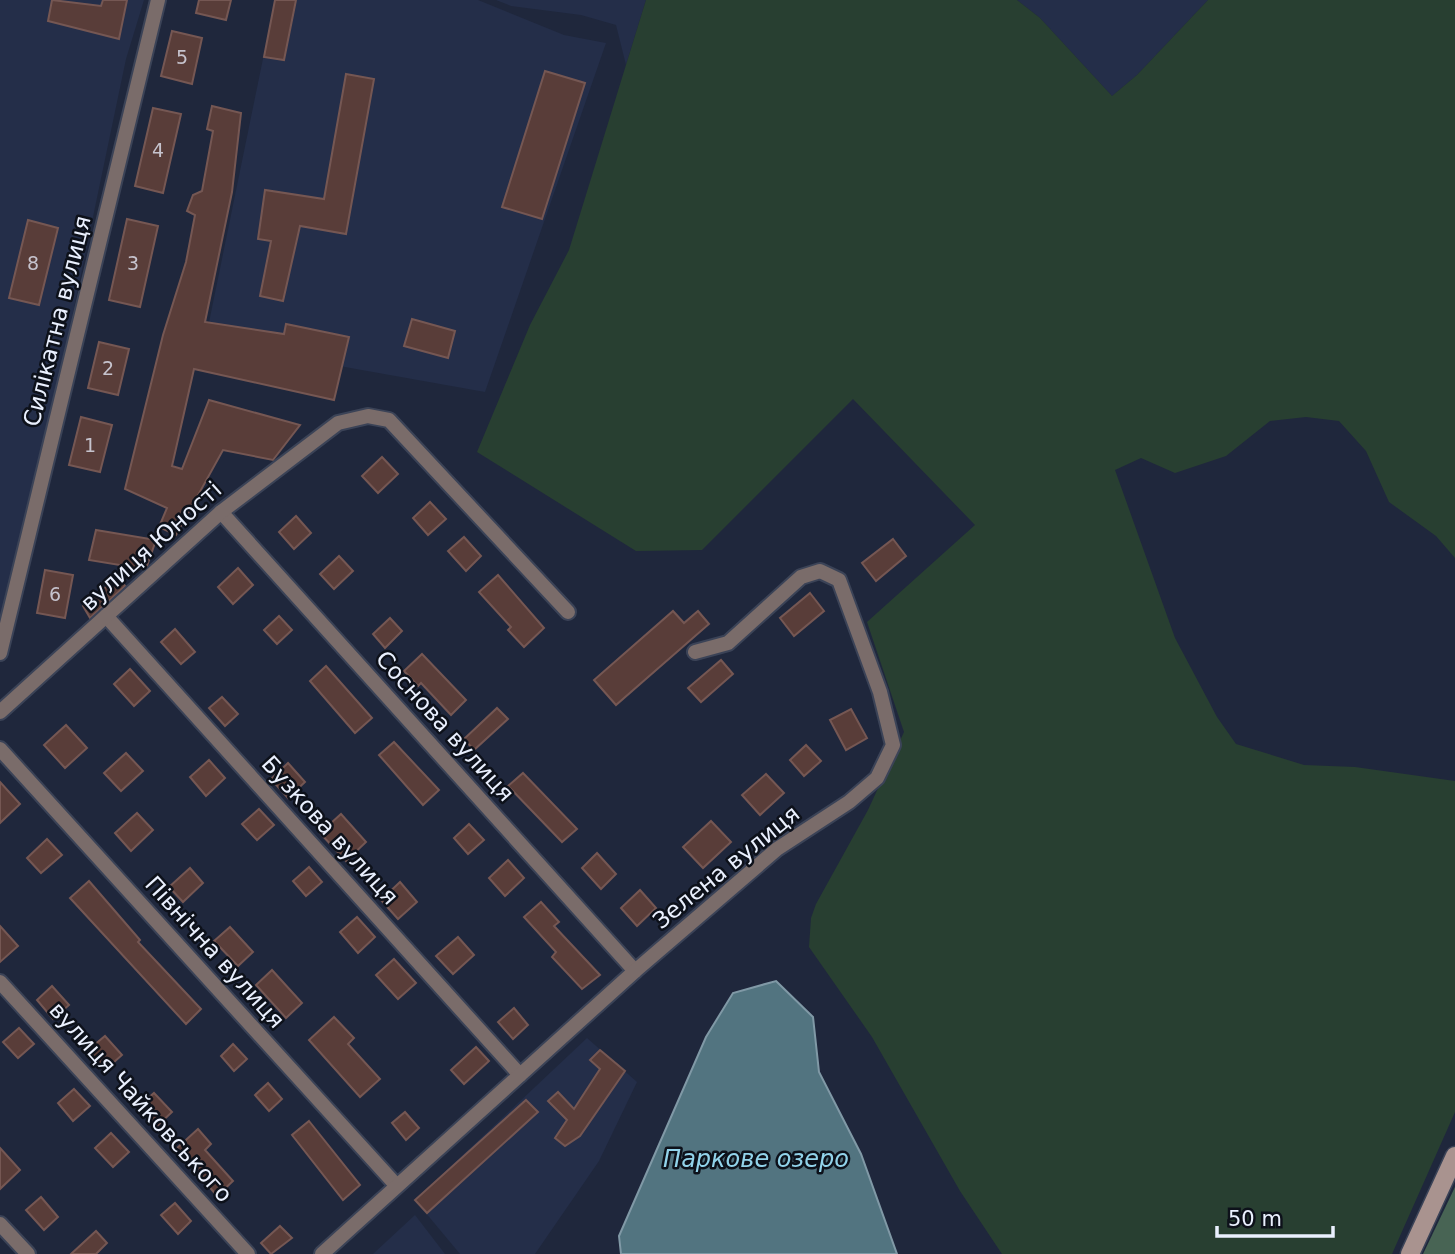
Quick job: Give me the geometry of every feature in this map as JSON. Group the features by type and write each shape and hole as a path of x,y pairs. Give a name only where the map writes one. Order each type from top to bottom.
{"main road":[{"path":"1410,1254 1455,1156"}],"street":[{"name":"Силікатна вулиця","path":"0,653 158,0"},
{"name":"вулиця Юності","path":"0,712 221,512 338,423 368,416 389,420 568,612"},
{"name":"Соснова вулиця","path":"221,512 635,971"},
{"name":"Зелена вулиця","path":"323,1254 635,971 777,849 849,802 877,778 893,745 880,692 839,580 820,571 801,577 728,643 695,652"},
{"name":"Бузкова вулиця","path":"106,616 520,1075"},
{"name":"Північна вулиця","path":"0,749 396,1185"},
{"name":"вулиця Чайковського","path":"0,982 248,1254"},
{"path":"0,1224 28,1254"}],"shaded area":[{"path":"0,0 144,0 126,59 56,394 0,622"},
{"path":"275,0 478,0 564,35 606,43 485,392 205,342"},
{"path":"496,0 646,0 626,65 616,25 581,15 511,6"},
{"path":"1017,0 1208,0 1137,75 1112,96 1040,18"},
{"path":"587,1038 637,1082 599,1161 535,1254 460,1254 415,1200"},
{"path":"415,1215 445,1254 373,1254"}],"green space":[{"path":"646,0 1017,0 1040,18 1112,96 1137,75 1208,0 1455,0 1455,558 1436,536 1389,502 1366,451 1339,421 1306,417 1270,421 1226,456 1175,473 1141,458 1115,470 1175,638 1217,717 1236,744 1304,765 1355,767 1455,781 1455,1112 1392,1254 1002,1254 960,1191 872,1037 809,947 811,918 816,904 868,810 904,732 867,622 975,525 853,399 702,550 636,551 477,452 530,325 569,250"},
{"path":"1455,1187 1455,1254 1423,1254"}],"water":[{"name":"Паркове озеро","path":"776,981 813,1017 819,1072 861,1154 897,1254 621,1254 619,1236 706,1037 733,993"}],"building":[{"path":"52,0 101,6 103,0 127,0 119,39 48,21"},
{"path":"199,0 231,0 226,20 196,13"},
{"path":"275,0 296,0 284,60 264,57"},
{"path":"172,31 202,38 192,84 161,76"},
{"path":"545,71 585,83 542,219 502,207"},
{"path":"346,74 374,79 346,234 300,226 283,301 260,296 271,241 258,239 265,190 324,199"},
{"path":"212,106 241,113 232,192 205,322 284,334 286,324 349,337 334,400 194,369 172,466 182,469 209,400 300,425 273,460 223,450 176,535 159,527 167,508 125,489 163,335 186,262 195,215 187,211 193,195 202,191 213,131 207,129"},
{"path":"153,108 181,114 163,193 135,186"},
{"path":"127,219 158,226 140,307 109,300"},
{"path":"28,220 58,228 39,305 9,298"},
{"path":"412,319 455,331 448,358 404,346"},
{"path":"99,342 129,349 118,395 88,388"},
{"path":"81,417 112,425 100,472 69,465"},
{"path":"382,457 398,474 378,493 362,476"},
{"path":"430,502 446,519 428,535 413,518"},
{"path":"296,516 311,533 294,549 279,532"},
{"path":"96,530 156,540 147,566 144,569 89,560"},
{"path":"464,537 481,556 466,571 448,551"},
{"path":"893,539 906,556 876,581 862,563"},
{"path":"339,556 353,571 334,589 320,574"},
{"path":"238,568 253,585 233,604 218,587"},
{"path":"45,570 73,575 65,618 37,613"},
{"path":"498,575 544,628 524,647 508,630 511,627 479,592"},
{"path":"118,577 125,586 90,618 83,606"},
{"path":"810,593 824,611 794,636 780,618"},
{"path":"673,611 684,623 698,611 709,624 616,705 594,680"},
{"path":"279,616 292,630 277,644 264,630"},
{"path":"390,618 402,631 385,648 373,634"},
{"path":"175,629 195,652 181,664 161,642"},
{"path":"422,654 466,700 451,715 421,683 418,686 404,671"},
{"path":"721,660 733,674 701,702 688,688"},
{"path":"326,666 372,718 355,733 310,681"},
{"path":"130,669 150,691 134,706 114,684"},
{"path":"222,697 238,714 225,726 209,708"},
{"path":"497,708 508,719 474,750 464,739"},
{"path":"851,709 867,738 846,750 830,720"},
{"path":"66,725 87,748 65,768 44,745"},
{"path":"394,742 439,790 423,805 379,755"},
{"path":"806,745 821,761 804,776 790,760"},
{"path":"126,753 143,771 121,791 104,773"},
{"path":"209,760 225,778 206,796 190,777"},
{"path":"288,763 305,782 288,798 271,779"},
{"path":"523,773 577,829 562,842 508,786"},
{"path":"766,774 784,793 760,815 742,795"},
{"path":"0,782 20,804 0,823"},
{"path":"259,809 274,825 257,840 242,824"},
{"path":"137,813 153,830 131,851 115,833"},
{"path":"341,814 366,842 346,861 320,833"},
{"path":"711,821 731,842 703,868 683,847"},
{"path":"469,824 484,840 468,854 454,838"},
{"path":"47,839 62,855 41,873 27,858"},
{"path":"597,853 616,874 601,889 582,868"},
{"path":"508,860 524,878 505,896 489,878"},
{"path":"309,867 322,882 306,896 293,881"},
{"path":"190,868 203,883 183,902 169,887"},
{"path":"89,881 140,940 138,942 201,1009 186,1024 70,898"},
{"path":"400,882 417,902 398,919 381,900"},
{"path":"640,890 656,908 637,926 621,908"},
{"path":"541,902 559,922 554,926 600,975 582,989 552,957 556,952 524,917"},
{"path":"357,917 375,937 358,953 340,932"},
{"path":"0,926 18,946 0,962"},
{"path":"230,927 253,952 238,966 214,941"},
{"path":"458,937 474,955 453,974 436,956"},
{"path":"394,959 416,983 398,999 376,975"},
{"path":"272,970 302,1003 286,1018 256,985"},
{"path":"52,986 69,1005 53,1019 37,1000"},
{"path":"514,1008 528,1025 513,1039 498,1022"},
{"path":"334,1017 354,1038 348,1044 380,1079 360,1097 309,1040"},
{"path":"19,1028 34,1044 18,1058 3,1042"},
{"path":"105,1036 122,1055 105,1070 87,1051"},
{"path":"233,1044 247,1059 234,1071 221,1056"},
{"path":"476,1047 489,1061 464,1084 451,1070"},
{"path":"600,1050 625,1071 580,1136 565,1146 555,1138 567,1120 548,1101 558,1092 574,1109 600,1069 590,1060"},
{"path":"268,1083 282,1099 269,1111 255,1095"},
{"path":"74,1089 90,1106 73,1121 58,1103"},
{"path":"154,1093 172,1112 157,1126 139,1106"},
{"path":"526,1100 538,1112 427,1213 415,1200"},
{"path":"405,1112 419,1128 406,1140 392,1123"},
{"path":"309,1121 360,1185 343,1200 292,1135"},
{"path":"198,1129 211,1144 205,1150 233,1181 217,1196 177,1148"},
{"path":"111,1133 129,1152 113,1167 95,1148"},
{"path":"0,1148 20,1170 0,1189"},
{"path":"41,1197 58,1217 44,1230 26,1210"},
{"path":"175,1203 191,1221 178,1234 161,1215"},
{"path":"280,1226 292,1238 271,1254 261,1243"},
{"path":"96,1231 107,1243 96,1254 71,1254"}]}
